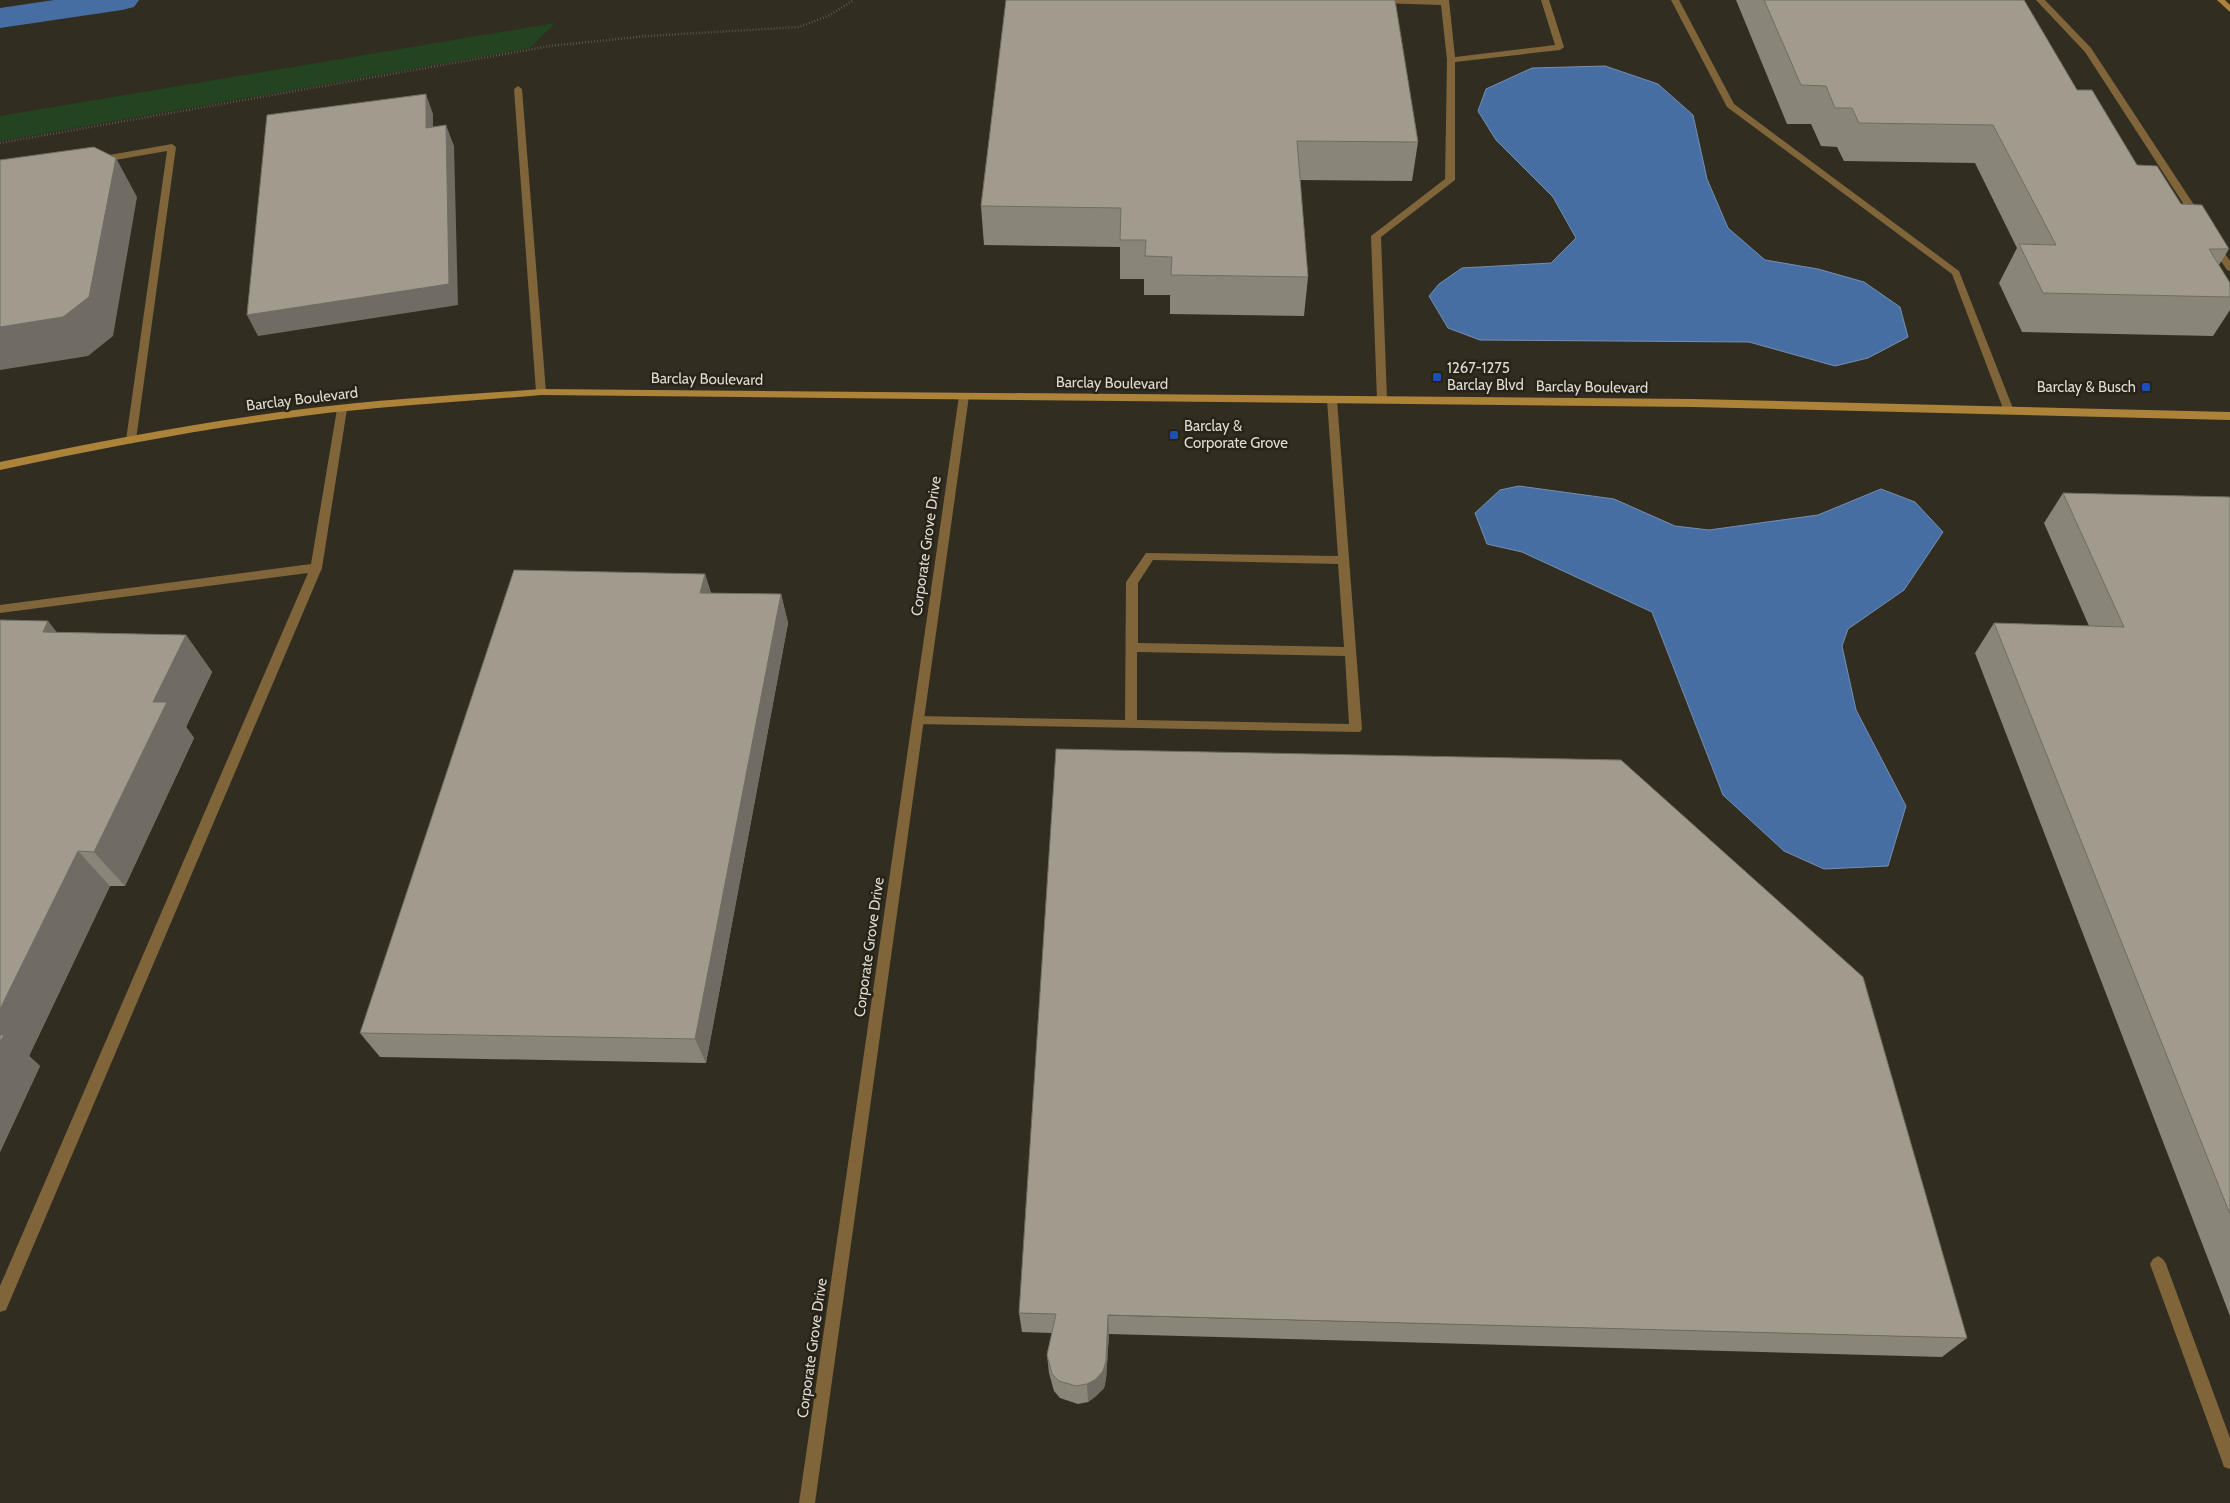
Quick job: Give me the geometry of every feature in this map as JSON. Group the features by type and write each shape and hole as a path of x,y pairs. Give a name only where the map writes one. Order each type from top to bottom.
{"street":[{"path":"1451,60 1560,47 1544,0"},
{"path":"1674,0 1730,105 1956,273 2009,411"},
{"path":"2040,0 2088,50 2203,226"},
{"path":"2221,0 2230,10"},
{"path":"1366,1 1446,1 1451,60 1450,180 1376,236 1382,400"},
{"path":"518,89 541,392"},
{"path":"86,162 172,147 131,440"},
{"path":"2208,234 2230,268"},
{"name":"Barclay Boulevard","path":"0,466 64,452 249,420 404,402 541,392 1693,403 2230,416"},
{"name":"Corporate Grove Drive","path":"807,1503 964,396"},
{"path":"918,721 1356,729 1332,400"},
{"path":"0,1304 316,568 342,409"},
{"path":"1131,725 1132,582 1150,556 1343,560"},
{"path":"0,609 316,568"},
{"path":"1131,647 1350,652"},
{"path":"2158,1264 2230,1461"}],"path":[{"path":"0,144 550,46 647,36 799,27 832,16 854,0"}],"green space":[{"path":"555,23 530,48 0,141 0,116"}],"water":[{"path":"1605,66 1658,84 1693,115 1707,179 1728,228 1765,260 1818,269 1864,282 1900,307 1908,337 1868,358 1835,366 1749,342 1480,340 1448,328 1429,296 1439,284 1462,268 1551,263 1576,238 1553,197 1496,140 1478,111 1486,89 1532,68"},
{"path":"1519,486 1614,499 1675,526 1709,530 1818,515 1881,489 1915,502 1943,532 1904,590 1848,629 1842,646 1856,710 1906,806 1888,866 1824,869 1784,851 1723,795 1652,612 1522,552 1487,544 1475,513 1500,490"}],"building":[{"path":"1006,0 1395,0 1418,142 1297,141 1308,277 1171,275 1172,257 1145,256 1146,240 1120,240 1121,208 981,206"},
{"path":"1764,0 2024,0 2077,90 2092,90 2137,165 2157,166 2181,204 2202,205 2229,249 2209,249 2230,283 2230,297 2043,293 2019,244 2056,245 1993,125 1859,123 1852,108 1835,108 1826,86 1801,85"},
{"path":"426,94 426,128 446,125 449,284 247,315 267,115"},
{"path":"94,147 116,158 89,297 63,317 0,327 0,160"},
{"path":"2063,493 2230,497 2230,1214 1994,623 2124,627"},
{"path":"514,570 705,574 700,593 781,594 695,1039 360,1033"},
{"path":"0,620 48,621 43,632 186,635 153,702 167,702 94,852 78,851 0,1009"},
{"path":"1056,749 1621,760 1863,977 1967,1338 1108,1315 1106,1361 1103,1371 1096,1379 1087,1384 1076,1386 1059,1381 1052,1374 1047,1355 1056,1314 1019,1313"}],"waterway":[{"path":"0,18 122,0"}],"place":[{"name":"1267-1275 Barclay Blvd","path":"1437,377"},
{"name":"Barclay & Busch","path":"2146,387"},
{"name":"Barclay & Corporate Grove","path":"1174,435"}]}
